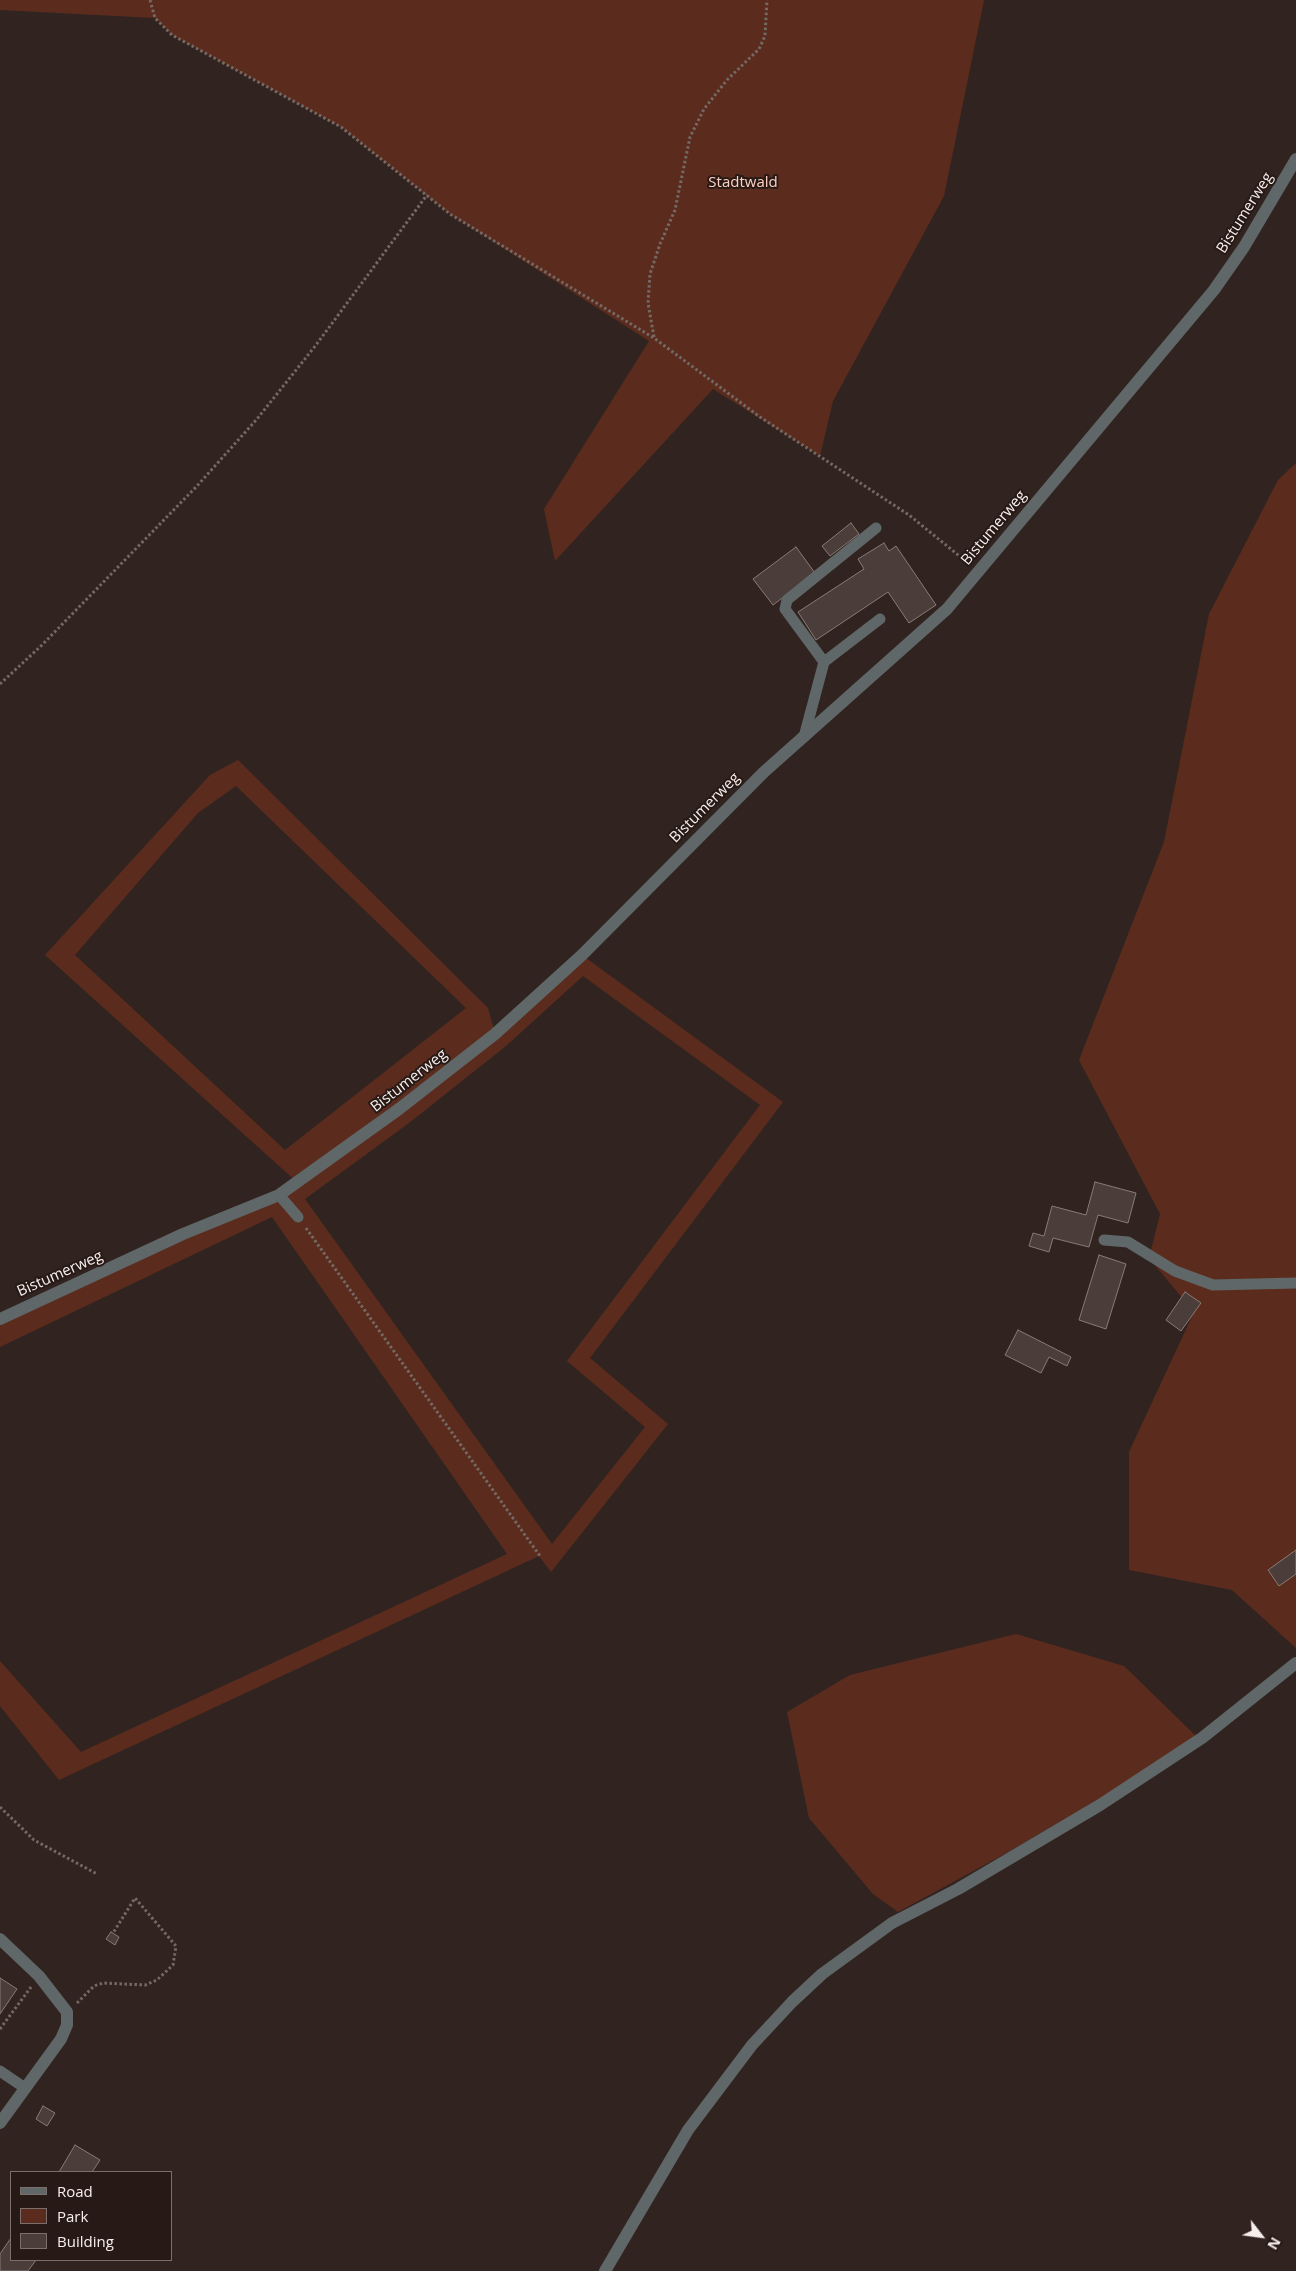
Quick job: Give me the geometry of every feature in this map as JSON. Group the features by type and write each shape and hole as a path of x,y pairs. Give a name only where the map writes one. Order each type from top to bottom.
{"street":[{"name":"Bistumerweg","path":"0,1319 183,1234 279,1195 399,1110 495,1034 582,955 764,772 947,608 1214,290 1254,232 1296,159"},
{"path":"605,2271 688,2130 752,2045 792,2002 822,1974 892,1923 958,1889 1100,1805 1202,1738 1296,1663"},
{"path":"0,1939 39,1976 68,2012 67,2025 61,2039 0,2123"}],"lane":[{"path":"824,662 785,610 787,600 876,528"},
{"path":"804,737 824,662 880,619"},
{"path":"279,1195 298,1217"},
{"path":"1104,1240 1128,1242 1175,1271 1214,1285 1296,1283"},
{"path":"0,2071 25,2088"}],"path":[{"path":"150,0 155,18 172,35 341,127 450,214 654,338 760,417 909,515 979,572"},
{"path":"654,338 648,303 650,274 660,244 675,210 690,137 704,110 727,80 759,49 765,36 767,0"},
{"path":"0,684 42,645 190,492 257,419 316,345 426,195"},
{"path":"298,1217 540,1556"},
{"path":"0,1807 34,1840 97,1874"},
{"path":"68,2012 94,1986 103,1983 145,1986 157,1980 173,1964 176,1946 135,1898 113,1933"},
{"path":"0,2029 39,1976"}],"green space":[{"name":"Stadtwald","path":"0,0 984,0 944,196 833,401 820,456 713,389 555,561 544,509 649,341 450,214 341,127 172,35 155,18 0,10"},
{"path":"1296,463 1296,1648 1232,1590 1129,1570 1129,1452 1194,1312 1149,1258 1160,1214 1079,1060 1164,842 1209,614 1278,480"},
{"path":"238,760 488,1008 495,1033 582,955 783,1102 590,1358 668,1424 551,1572 539,1556 59,1780 0,1706 0,1661 81,1752 507,1554 272,1217 0,1347 0,1319 298,1183 45,955 210,775","holes":["236,786 466,1008 285,1150 75,955 198,813","583,976 760,1105 567,1361 645,1427 552,1544 305,1199 409,1123 506,1046"]},
{"path":"1016,1634 1124,1666 1196,1736 1119,1787 1010,1851 898,1912 873,1894 809,1818 787,1712 850,1675"}],"building":[{"path":"851,523 859,534 830,556 822,546"},
{"path":"884,543 889,551 896,546 936,605 909,623 888,592 816,640 798,612 864,569 858,559"},
{"path":"796,547 815,573 773,605 753,579"},
{"path":"1095,1182 1136,1193 1128,1223 1098,1215 1089,1247 1053,1238 1049,1252 1029,1246 1033,1233 1044,1236 1052,1206 1086,1215"},
{"path":"1099,1255 1126,1264 1106,1329 1079,1320"},
{"path":"1185,1292 1201,1303 1181,1331 1166,1320"},
{"path":"1018,1330 1071,1357 1067,1366 1049,1357 1041,1373 1005,1355"},
{"path":"1296,1550 1296,1574 1279,1586 1268,1570"},
{"path":"111,1932 119,1937 115,1945 106,1939"},
{"path":"0,1978 17,1989 0,2014"},
{"path":"43,2106 55,2113 47,2126 36,2119"},
{"path":"75,2145 100,2160 93,2171 60,2171"},
{"path":"10,2239 10,2261 35,2261 28,2271 0,2271 0,2254"}]}
